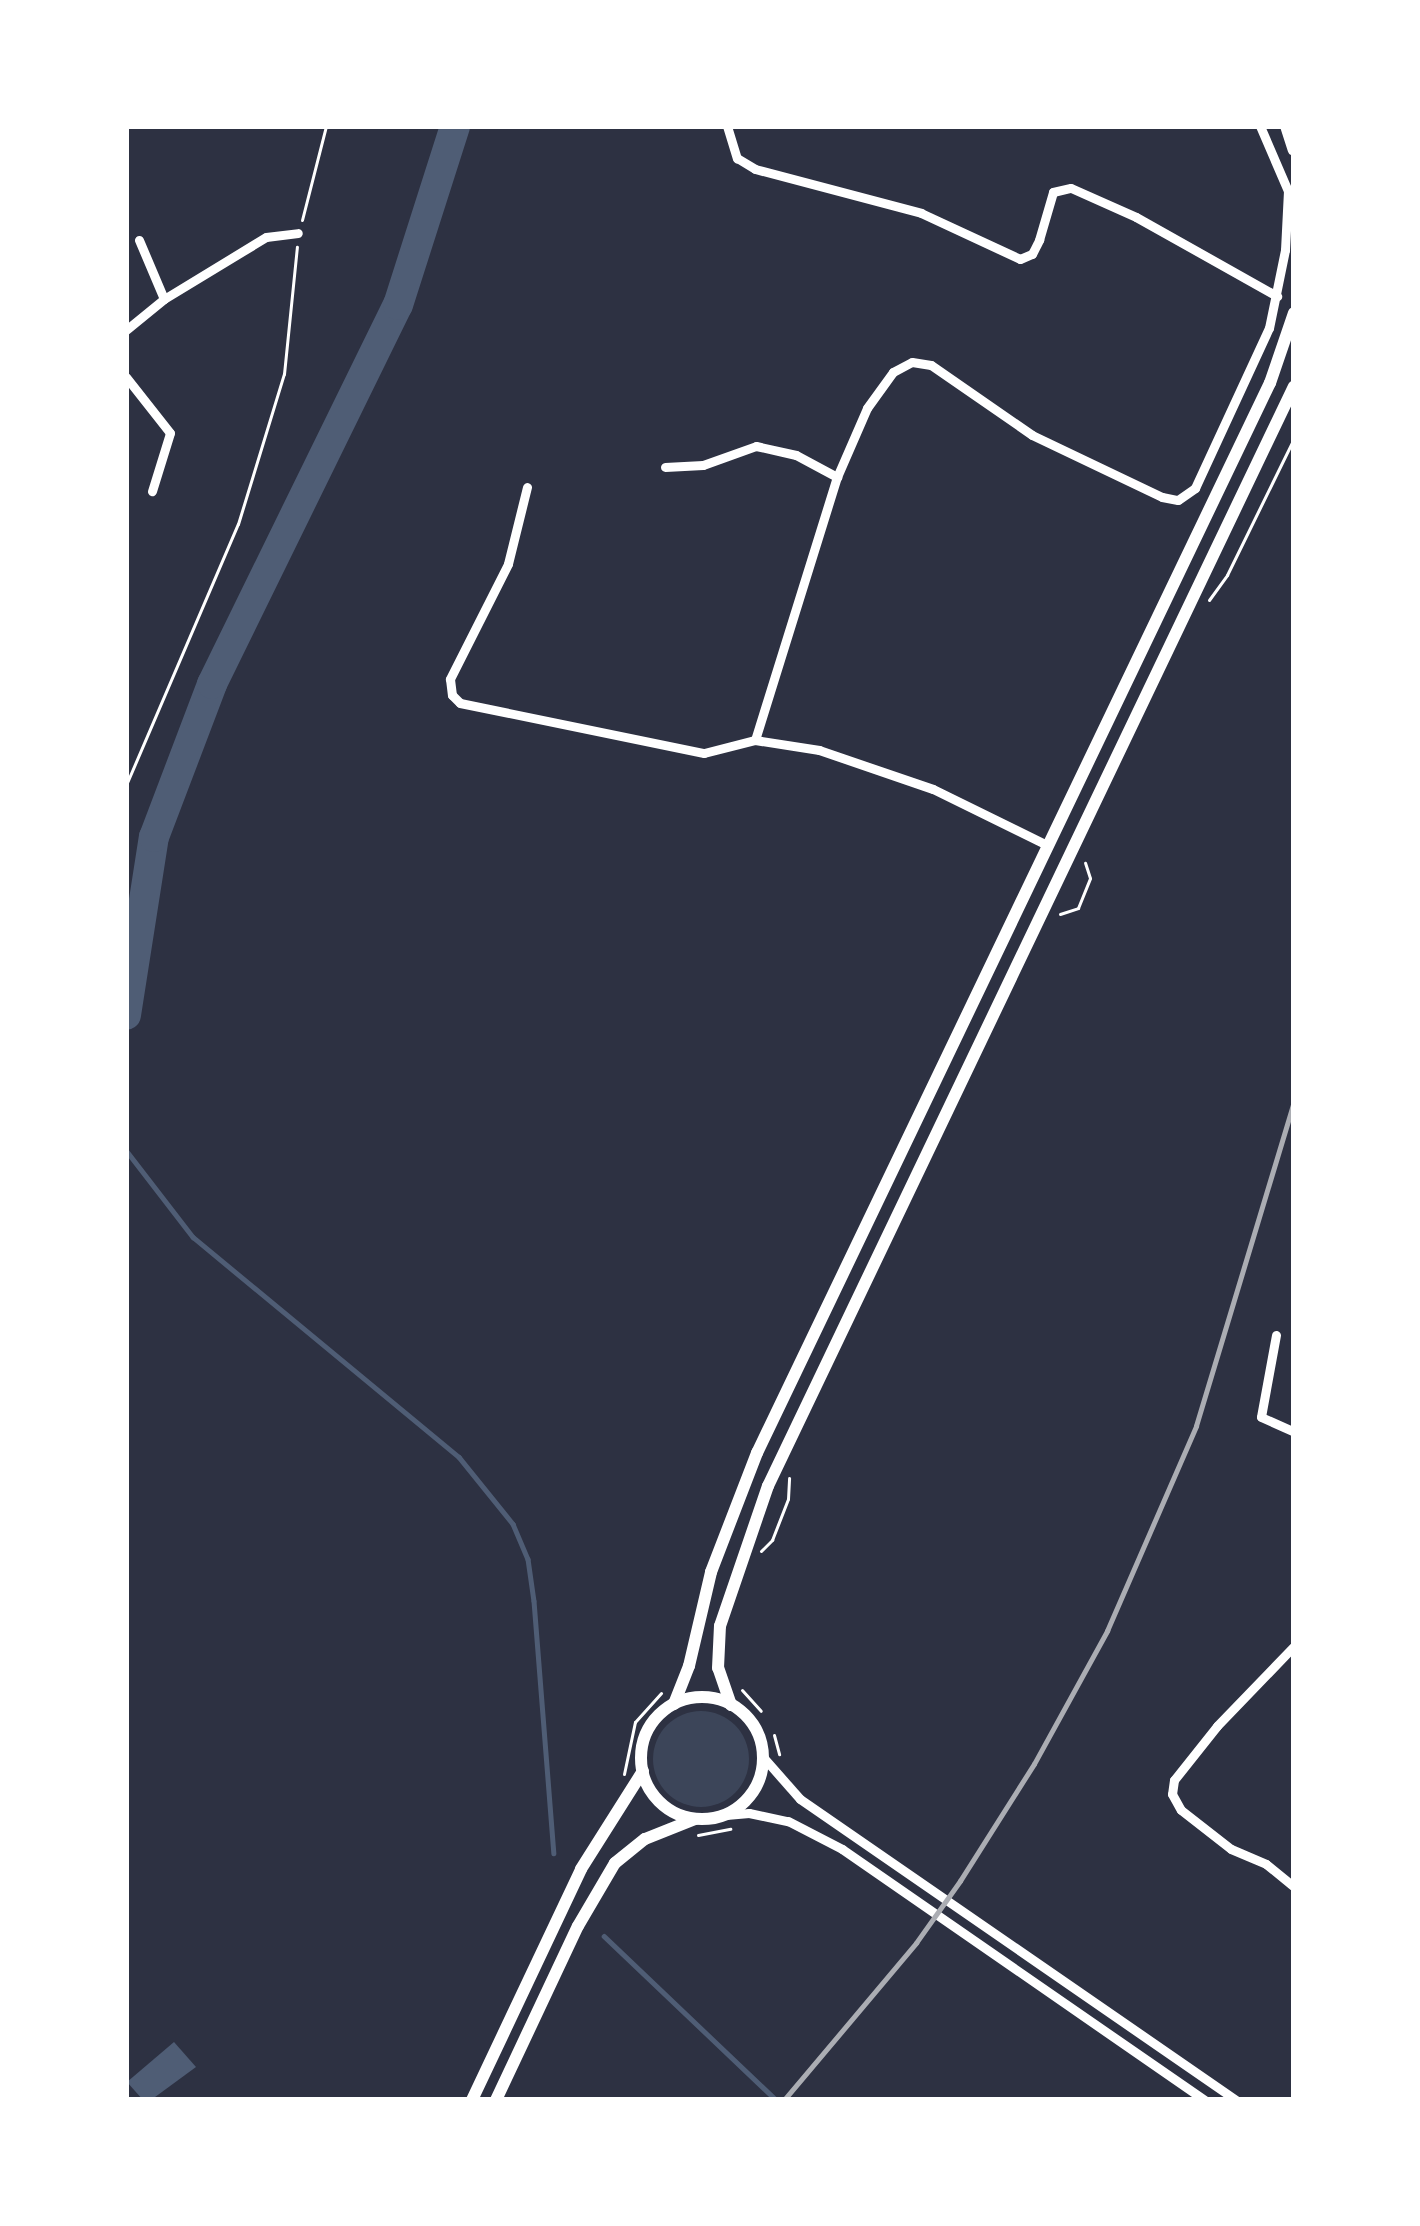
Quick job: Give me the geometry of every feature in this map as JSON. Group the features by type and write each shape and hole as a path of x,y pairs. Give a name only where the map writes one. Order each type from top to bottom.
{"street":[{"path":"727,126 737,158 755,169 921,213 1020,259 1032,254 1039,240 1053,192 1071,188 1136,217 1276,296"},
{"path":"755,740 837,477 867,408 893,372 912,362 931,365 1032,435 1162,497 1178,500 1195,488 1241,397 1276,296 1290,206 1260,126"},
{"path":"1286,126 1294,150"},
{"path":"126,330 164,299 266,237 298,233"},
{"path":"139,240 164,299"},
{"path":"472,2100 581,1869 643,1771 651,1725 674,1704 689,1666 711,1572 757,1453 1270,383 1294,313"},
{"path":"126,377 170,433 152,490"},
{"path":"726,1815 758,1786 764,1757 758,1732 731,1705 718,1668 720,1625 768,1486 1294,386"},
{"path":"665,467 703,465 756,446 796,455 837,477"},
{"path":"527,487 508,564 450,679 452,695 460,703 704,753 755,740 818,749 933,789 1047,845"},
{"path":"1276,1335 1261,1392 1261,1417 1294,1432"},
{"path":"1294,1646 1217,1726 1174,1780 1172,1794 1181,1810 1231,1849 1267,1864 1294,1887"},
{"path":"674,1704 703,1697 731,1705"},
{"path":"764,1757 800,1799 1236,2100"},
{"path":"643,1771 661,1803 695,1819"},
{"path":"496,2100 578,1926 615,1863 645,1839 695,1819 748,1813 788,1821 842,1849 1204,2100"}],"path":[{"path":"126,785 238,524 284,374 298,233 326,126"},
{"path":"1206,604 1220,588 1294,438"},
{"path":"1078,908 1090,878 1087,850"},
{"path":"736,1680 761,1711"},
{"path":"622,1783 635,1722 666,1687"},
{"path":"690,1835 733,1828"}],"shaded area":[{"path":"701,1711 735,1725 749,1759 735,1793 701,1807 667,1793 653,1759 667,1725"},
{"path":"174,2042 196,2067 151,2100 143,2100 127,2082"}],"waterway":[{"path":"126,1015 154,837 212,684 398,305 455,126"},
{"path":"126,1150 193,1237 459,1457 513,1524 528,1559 534,1601 554,1853"},
{"path":"604,1936 776,2100"}],"railway":[{"path":"784,2100 916,1943 960,1881 1034,1764 1107,1631 1196,1426 1294,1102"}]}
